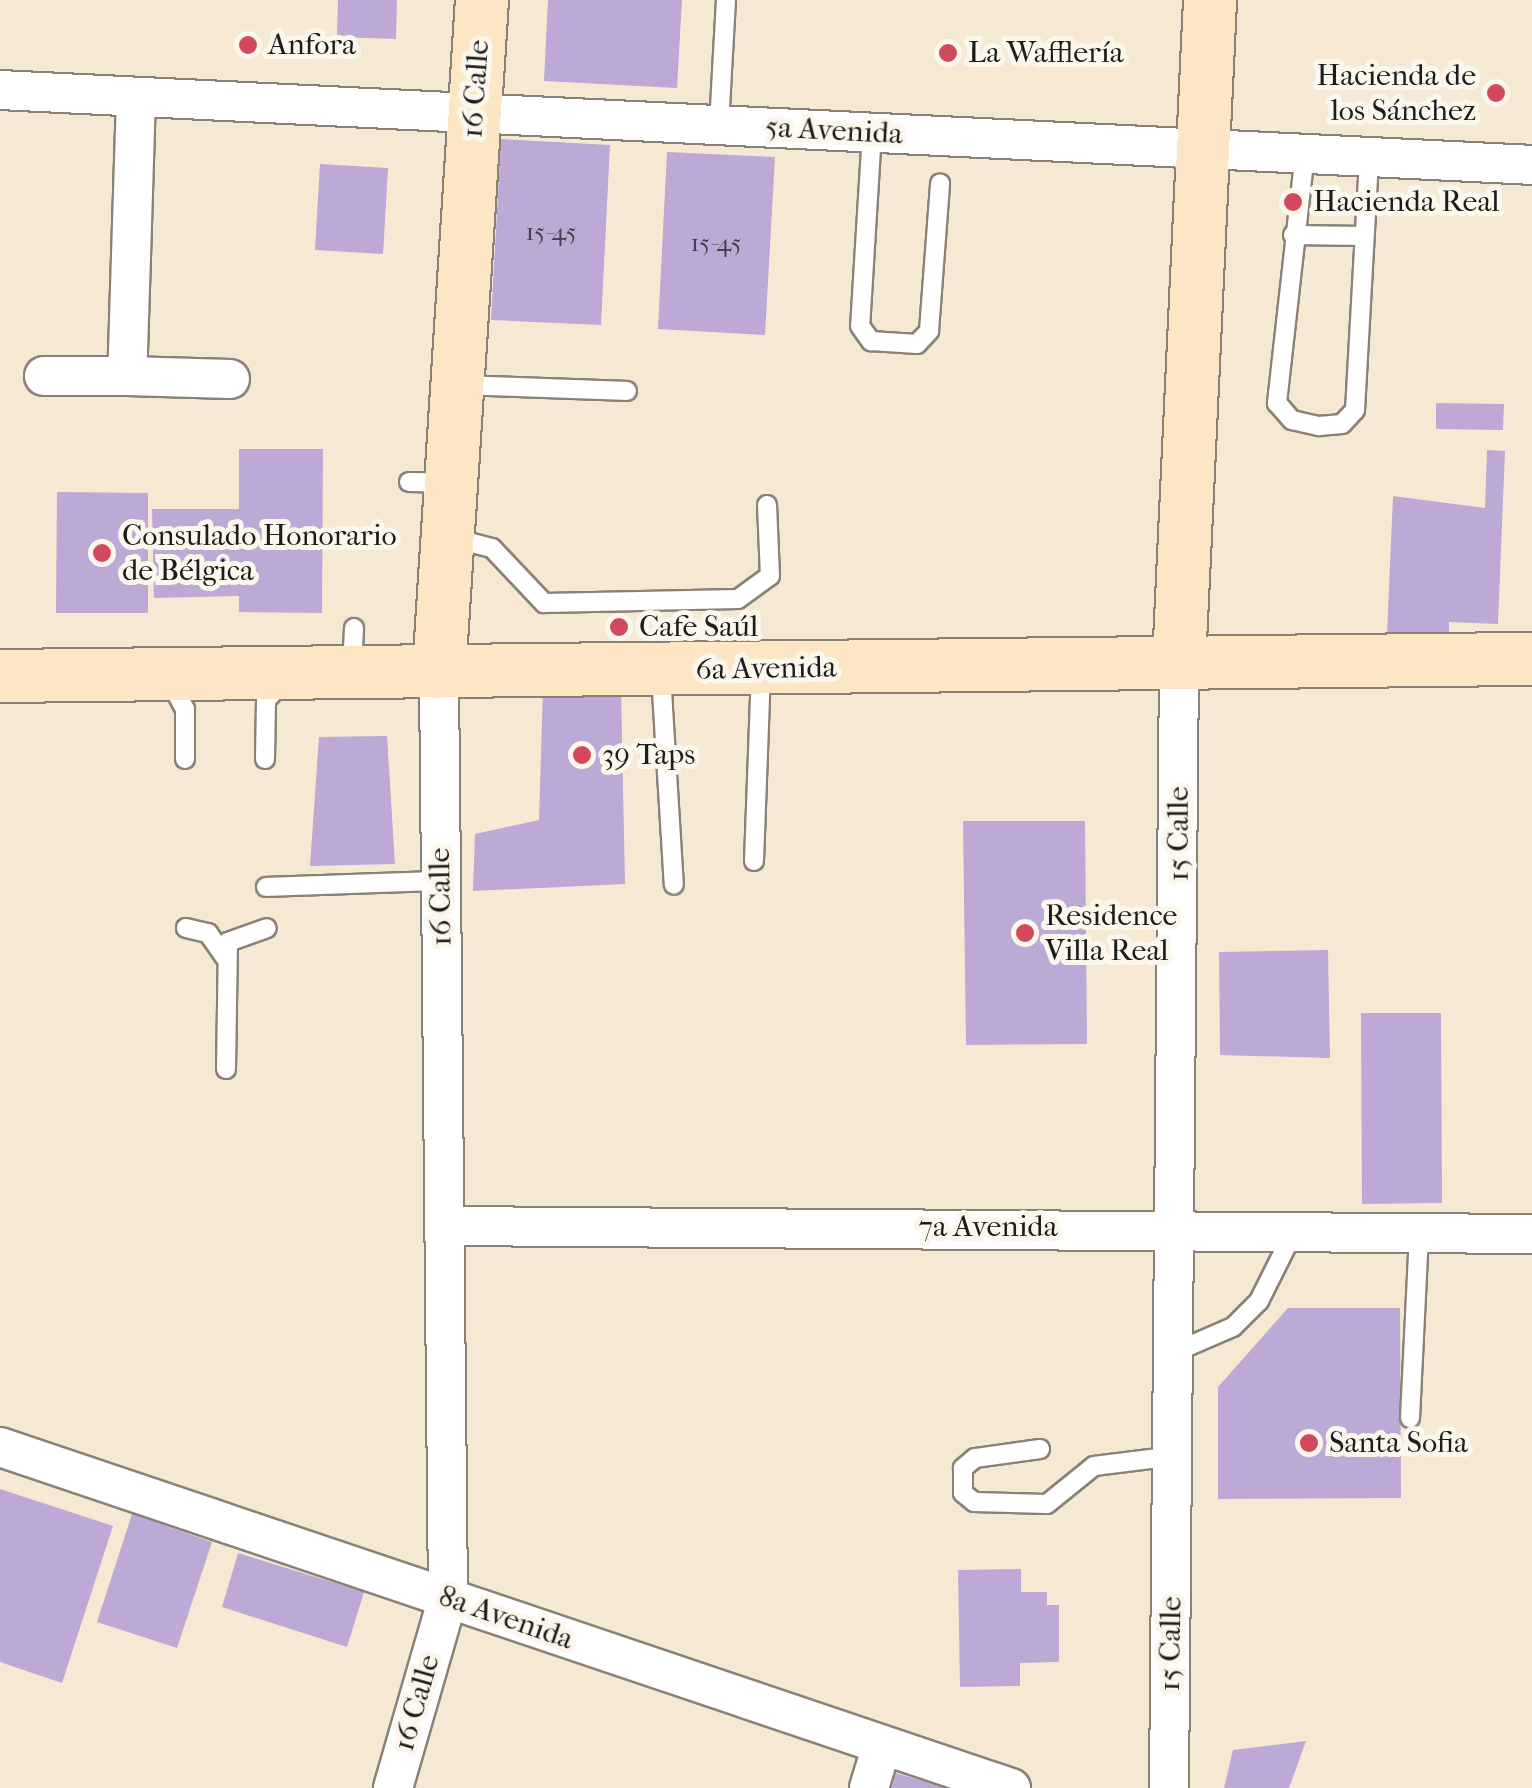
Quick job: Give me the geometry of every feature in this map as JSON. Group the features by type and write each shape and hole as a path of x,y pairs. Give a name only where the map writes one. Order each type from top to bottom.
{"street":[{"name":"16 Calle","path":"392,1788 448,1598 439,672 448,537 430,482 457,385 482,0"},
{"name":"15 Calle","path":"1169,1788 1178,1228 1179,664 1210,0"},
{"name":"5a Avenida","path":"0,90 1532,165"},
{"path":"127,376 136,97"},
{"path":"44,376 230,379"},
{"name":"6a Avenida","path":"0,676 291,674 353,651 439,672 1532,659"},
{"name":"7a Avenida","path":"444,1226 1178,1228 1532,1234"},
{"name":"8a Avenida","path":"0,1448 1011,1788"},
{"path":"869,1788 882,1745"}],"lane":[{"path":"719,125 726,0"},
{"path":"872,132 860,326 871,341 917,344 929,330 940,183"},
{"path":"1305,154 1277,403 1292,420 1319,426 1342,424 1356,410 1369,157"},
{"path":"1293,235 1364,236"},
{"path":"457,385 626,390"},
{"path":"448,537 492,548 544,603 738,599 770,576 767,505"},
{"path":"754,860 762,669"},
{"path":"661,670 674,885"},
{"path":"265,760 266,700 291,674"},
{"path":"165,675 185,709 185,759"},
{"path":"266,887 441,881"},
{"path":"186,928 208,933 225,957"},
{"path":"226,1070 228,942 267,928"},
{"path":"1176,1352 1233,1326 1259,1302 1294,1229"},
{"path":"1410,1418 1419,1232"},
{"path":"1040,1449 975,1458 964,1468 964,1493 974,1502 1047,1504 1094,1466 1174,1456"}],"building":[{"path":"338,0 397,0 396,39 337,37"},
{"path":"548,0 682,0 677,88 544,81"},
{"path":"501,139 610,145 601,325 491,320"},
{"path":"667,152 775,157 765,335 658,329"},
{"path":"320,164 388,168 383,254 315,250"},
{"path":"1436,403 1504,404 1503,430 1436,429"},
{"path":"239,449 323,449 322,613 239,612 239,596 154,598 152,509 239,509"},
{"path":"1487,450 1505,451 1498,624 1449,622 1449,637 1387,634 1393,496 1485,508"},
{"name":"Consulado Honorario de Bélgica","path":"57,492 148,493 148,613 56,613"},
{"name":"39 Taps","path":"621,688 625,884 473,891 475,834 539,820 543,689"},
{"path":"387,736 395,864 310,866 319,737"},
{"name":"Residence Villa Real","path":"963,821 1085,821 1087,1044 966,1045"},
{"path":"1328,950 1330,1058 1220,1055 1219,952"},
{"path":"1361,1013 1441,1013 1442,1203 1362,1204"},
{"name":"Santa Sofia","path":"1288,1308 1400,1308 1401,1498 1218,1499 1218,1387"},
{"path":"0,1489 113,1526 62,1683 0,1662"},
{"path":"132,1514 212,1542 177,1648 97,1622"},
{"path":"238,1553 364,1592 347,1647 222,1607"},
{"path":"1021,1569 1021,1592 1047,1592 1047,1605 1059,1605 1059,1662 1020,1663 1020,1686 960,1687 958,1570"},
{"path":"1306,1741 1289,1788 1224,1788 1233,1750"},
{"path":"896,1773 943,1787 943,1788 892,1788"}],"place":[{"name":"Anfora","path":"248,45"},
{"name":"La Wafflería","path":"948,53"},
{"name":"Hacienda de los Sánchez","path":"1496,93"},
{"name":"Hacienda Real","path":"1293,202"},
{"name":"Consulado Honorario de Bélgica","path":"102,553"},
{"name":"Cafe Saúl","path":"619,627"},
{"name":"39 Taps","path":"582,755"},
{"name":"Residence Villa Real","path":"1025,933"},
{"name":"Santa Sofia","path":"1309,1443"}]}
